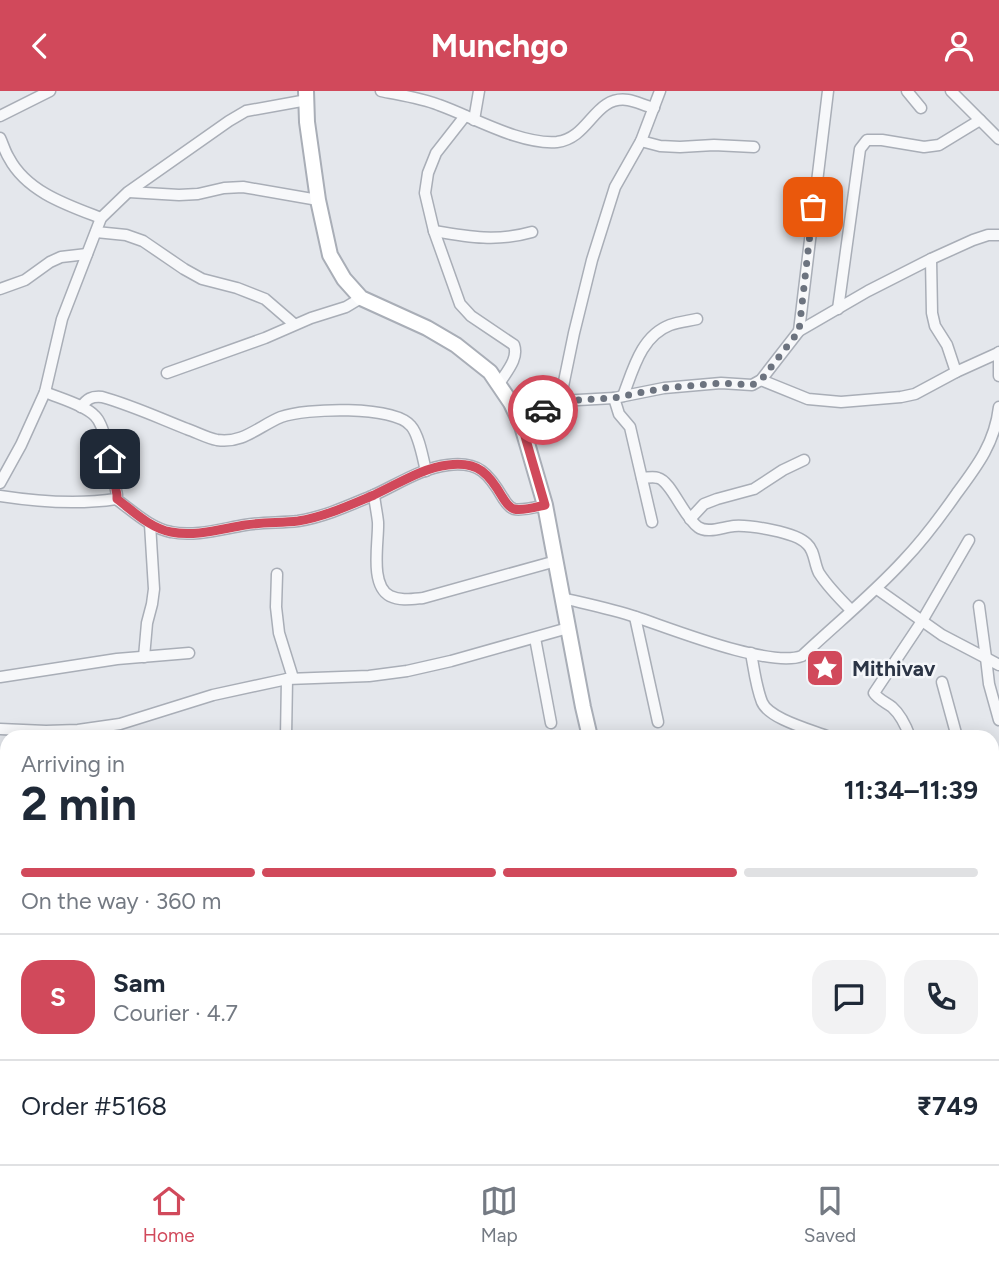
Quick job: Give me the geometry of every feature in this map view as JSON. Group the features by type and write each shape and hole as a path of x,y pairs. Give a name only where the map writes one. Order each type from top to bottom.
{"street":[{"path":"0,117 50,91"},
{"path":"381,91 436,103 529,140 553,142 579,133 604,104 628,100 654,108"},
{"path":"479,91 470,118 436,153 428,173 425,193 434,231 460,304 471,316 514,345 517,350 499,384"},
{"path":"560,401 592,260 615,187 641,141 660,91"},
{"path":"799,331 828,91"},
{"path":"907,91 921,108"},
{"path":"951,91 999,139"},
{"path":"0,482 21,445 45,392 62,319 101,218 128,192 229,121 246,111 307,96 307,122 318,200 330,255 344,279 361,298 427,328 456,345 490,372 511,403 522,426 545,505 588,730"},
{"path":"838,309 860,149 867,140 882,139 923,147 939,145 981,120"},
{"path":"0,138 10,160 36,189 57,201 101,218"},
{"path":"641,141 660,146 754,147"},
{"path":"128,192 179,195 243,187 318,200"},
{"path":"434,231 479,239 517,237 532,232"},
{"path":"96,232 126,235 143,241 202,279 265,299 294,324"},
{"path":"522,426 560,401 618,397 675,387 721,383 752,385 761,380 799,331 931,259 973,240 999,235"},
{"path":"0,289 25,280 61,257 87,254"},
{"path":"931,259 934,326 947,345 956,372"},
{"path":"167,373 346,307 361,298"},
{"path":"652,522 630,427 619,414 618,397 648,341 669,325 697,319"},
{"path":"761,380 808,399 841,402 915,394 998,352 999,376"},
{"path":"45,392 92,413 101,425 117,499"},
{"path":"81,407 87,400 102,397 216,440 238,439 283,416 333,410 389,415 408,422 413,429 426,471"},
{"path":"562,598 635,617 717,645 786,659 802,656 877,589 935,523 989,445 997,423 999,407"},
{"path":"690,519 704,505 754,489 804,460"},
{"path":"0,496 59,502 117,499 150,524 169,532 188,534 299,520 334,511 426,471 460,464 478,468 491,477 509,507 516,510 545,505"},
{"path":"642,478 656,477 668,484 684,514 698,529 705,531 731,526 752,526 800,538 808,544 817,570 826,583 851,610"},
{"path":"374,495 378,524 377,572 388,595 403,599 423,598 556,561"},
{"path":"144,657 154,589 150,524"},
{"path":"907,730 900,716 874,692 922,621 969,540"},
{"path":"277,574 276,607 279,633 290,678 286,730"},
{"path":"877,589 942,635 999,665"},
{"path":"979,606 989,684 999,720"},
{"path":"635,617 658,722"},
{"path":"92,730 213,695 290,678 369,676 407,671 568,628"},
{"path":"535,638 551,723"},
{"path":"0,677 117,659 189,653"},
{"path":"751,653 762,703 768,711 811,730"},
{"path":"942,681 955,730"},
{"path":"0,729 23,730"}],"way so far":[{"path":"543,410 560,401 614,398 664,388 721,383 752,385 761,380 799,331 813,207"}],"place":[{"name":"Mithivav","path":"825,668"}],"route":[{"path":"110,459 117,499 150,524 169,532 188,534 299,520 334,511 415,475 460,464 478,468 491,477 509,507 516,510 545,505 522,426 543,410"}]}
